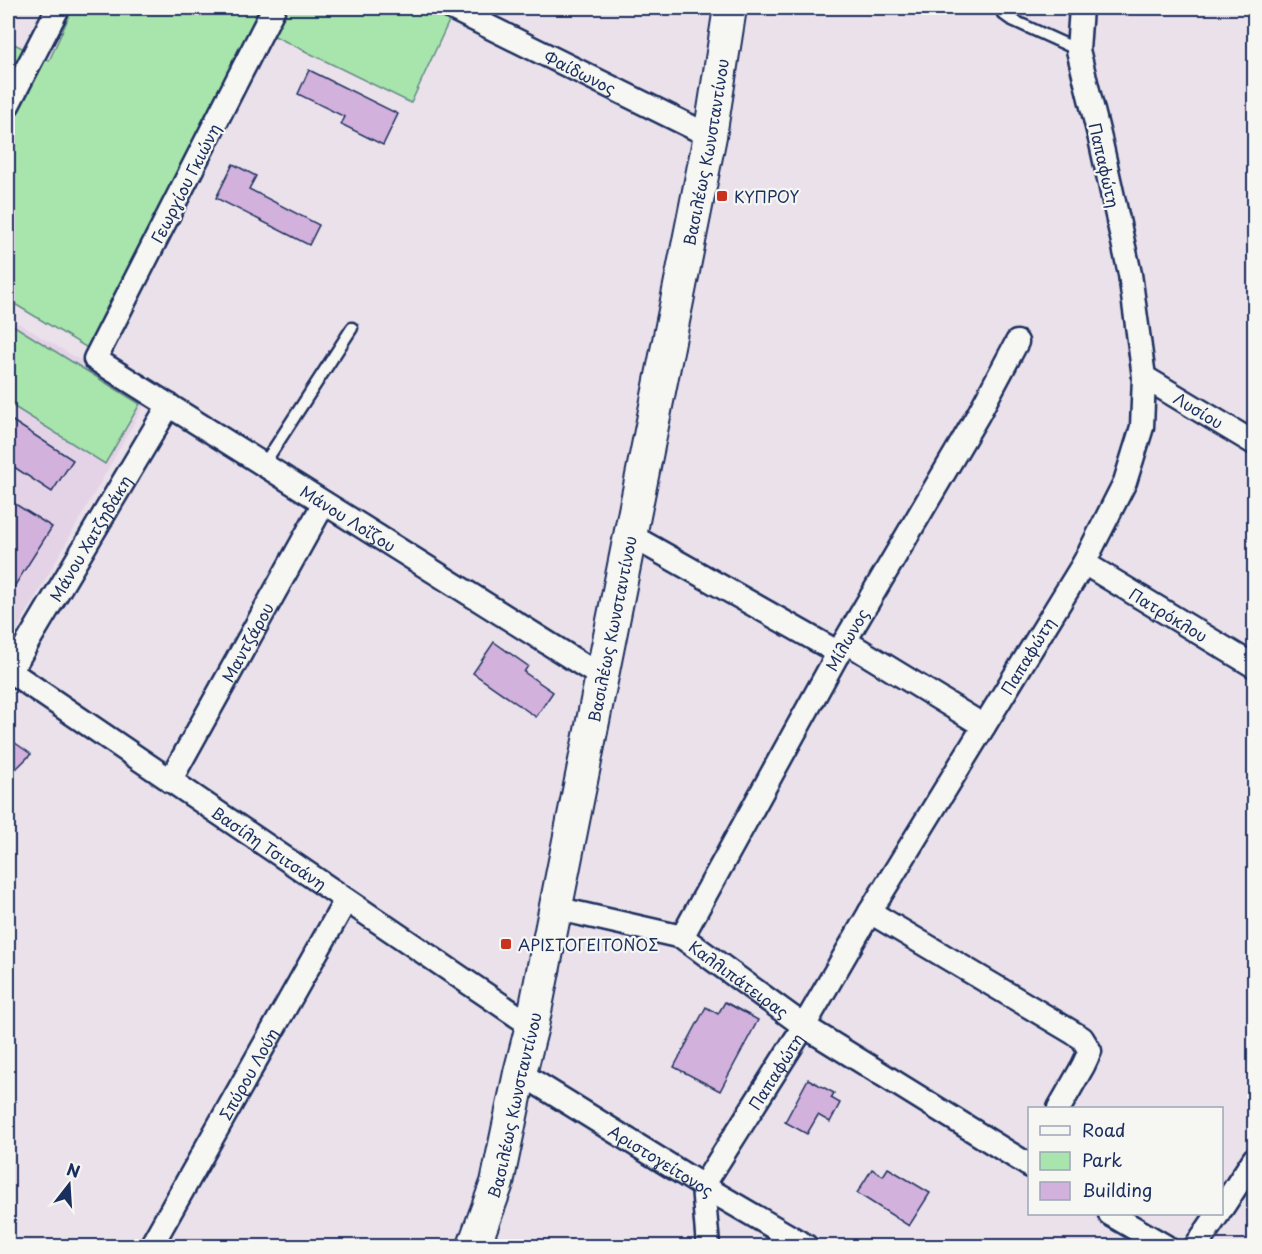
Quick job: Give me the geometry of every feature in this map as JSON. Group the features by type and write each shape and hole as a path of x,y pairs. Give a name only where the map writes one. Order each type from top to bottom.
{"main road":[{"name":"Βασιλέως Κωνσταντίνου","path":"474,1246 497,1183 532,1026 710,136 729,8"}],"street":[{"path":"8,105 58,8"},
{"name":"Γεωργίου Γκιώνη","path":"95,359 274,8"},
{"name":"Φαίδωνος","path":"451,8 710,136"},
{"name":"Παπαφώτη","path":"704,1186 804,1026 870,912 1084,563 1125,482 1142,427 1144,377 1130,274 1078,50 1081,8"},
{"name":"Μίλωνος","path":"682,937 842,647 978,415 1017,342"},
{"name":"Μάνου Λοΐζου","path":"95,359 602,677"},
{"name":"Λυσίου","path":"1144,377 1254,443"},
{"name":"Μάνου Χατζηδάκη","path":"9,671 169,405"},
{"name":"Μαντζάρου","path":"170,781 324,503"},
{"path":"630,535 842,647 984,726"},
{"name":"Πατρόκλου","path":"1084,563 1254,666"},
{"name":"Βασίλη Τσιτσάνη","path":"9,671 532,1026"},
{"name":"Σπύρου Λούη","path":"151,1246 346,900"},
{"name":"Καλλιπάτειρας","path":"555,908 682,937 804,1026 1028,1163"},
{"path":"870,912 1082,1038 1089,1051 1060,1107"},
{"name":"Αριστογείτονος","path":"520,1072 806,1246"},
{"path":"1223,1205 1254,1159"},
{"path":"704,1186 708,1246"},
{"path":"1112,1215 1165,1246"},
{"path":"1196,1246 1217,1215"}],"lane":[{"path":"1002,8 1003,14 1010,20 1078,50"},
{"path":"264,464 352,328"}],"shaded area":[{"path":"8,317 147,400 9,644 8,643"}],"green space":[{"path":"57,8 455,8 411,103 252,25 89,349 8,300 8,41 49,61 70,14"},
{"path":"8,322 140,404 105,464 8,403"}],"building":[{"path":"309,70 398,114 383,145 341,124 345,117 298,94"},
{"path":"233,164 256,176 249,189 319,225 309,245 216,198"},
{"path":"8,418 73,460 52,492 8,463"},
{"path":"12,502 52,527 12,590 8,587 8,510"},
{"path":"494,642 528,666 524,672 553,692 536,717 473,673"},
{"path":"8,738 31,754 8,775"},
{"path":"725,1002 758,1020 720,1091 674,1067 706,1007 718,1014"},
{"path":"808,1079 834,1093 831,1098 840,1103 830,1122 818,1115 807,1134 785,1122"},
{"path":"888,1168 930,1193 909,1226 857,1193 872,1169 883,1176"}],"place":[{"name":"ΚΥΠΡΟΥ","path":"722,196"},
{"name":"ΑΡΙΣΤΟΓΕΙΤΟΝΟΣ","path":"506,944"}]}
